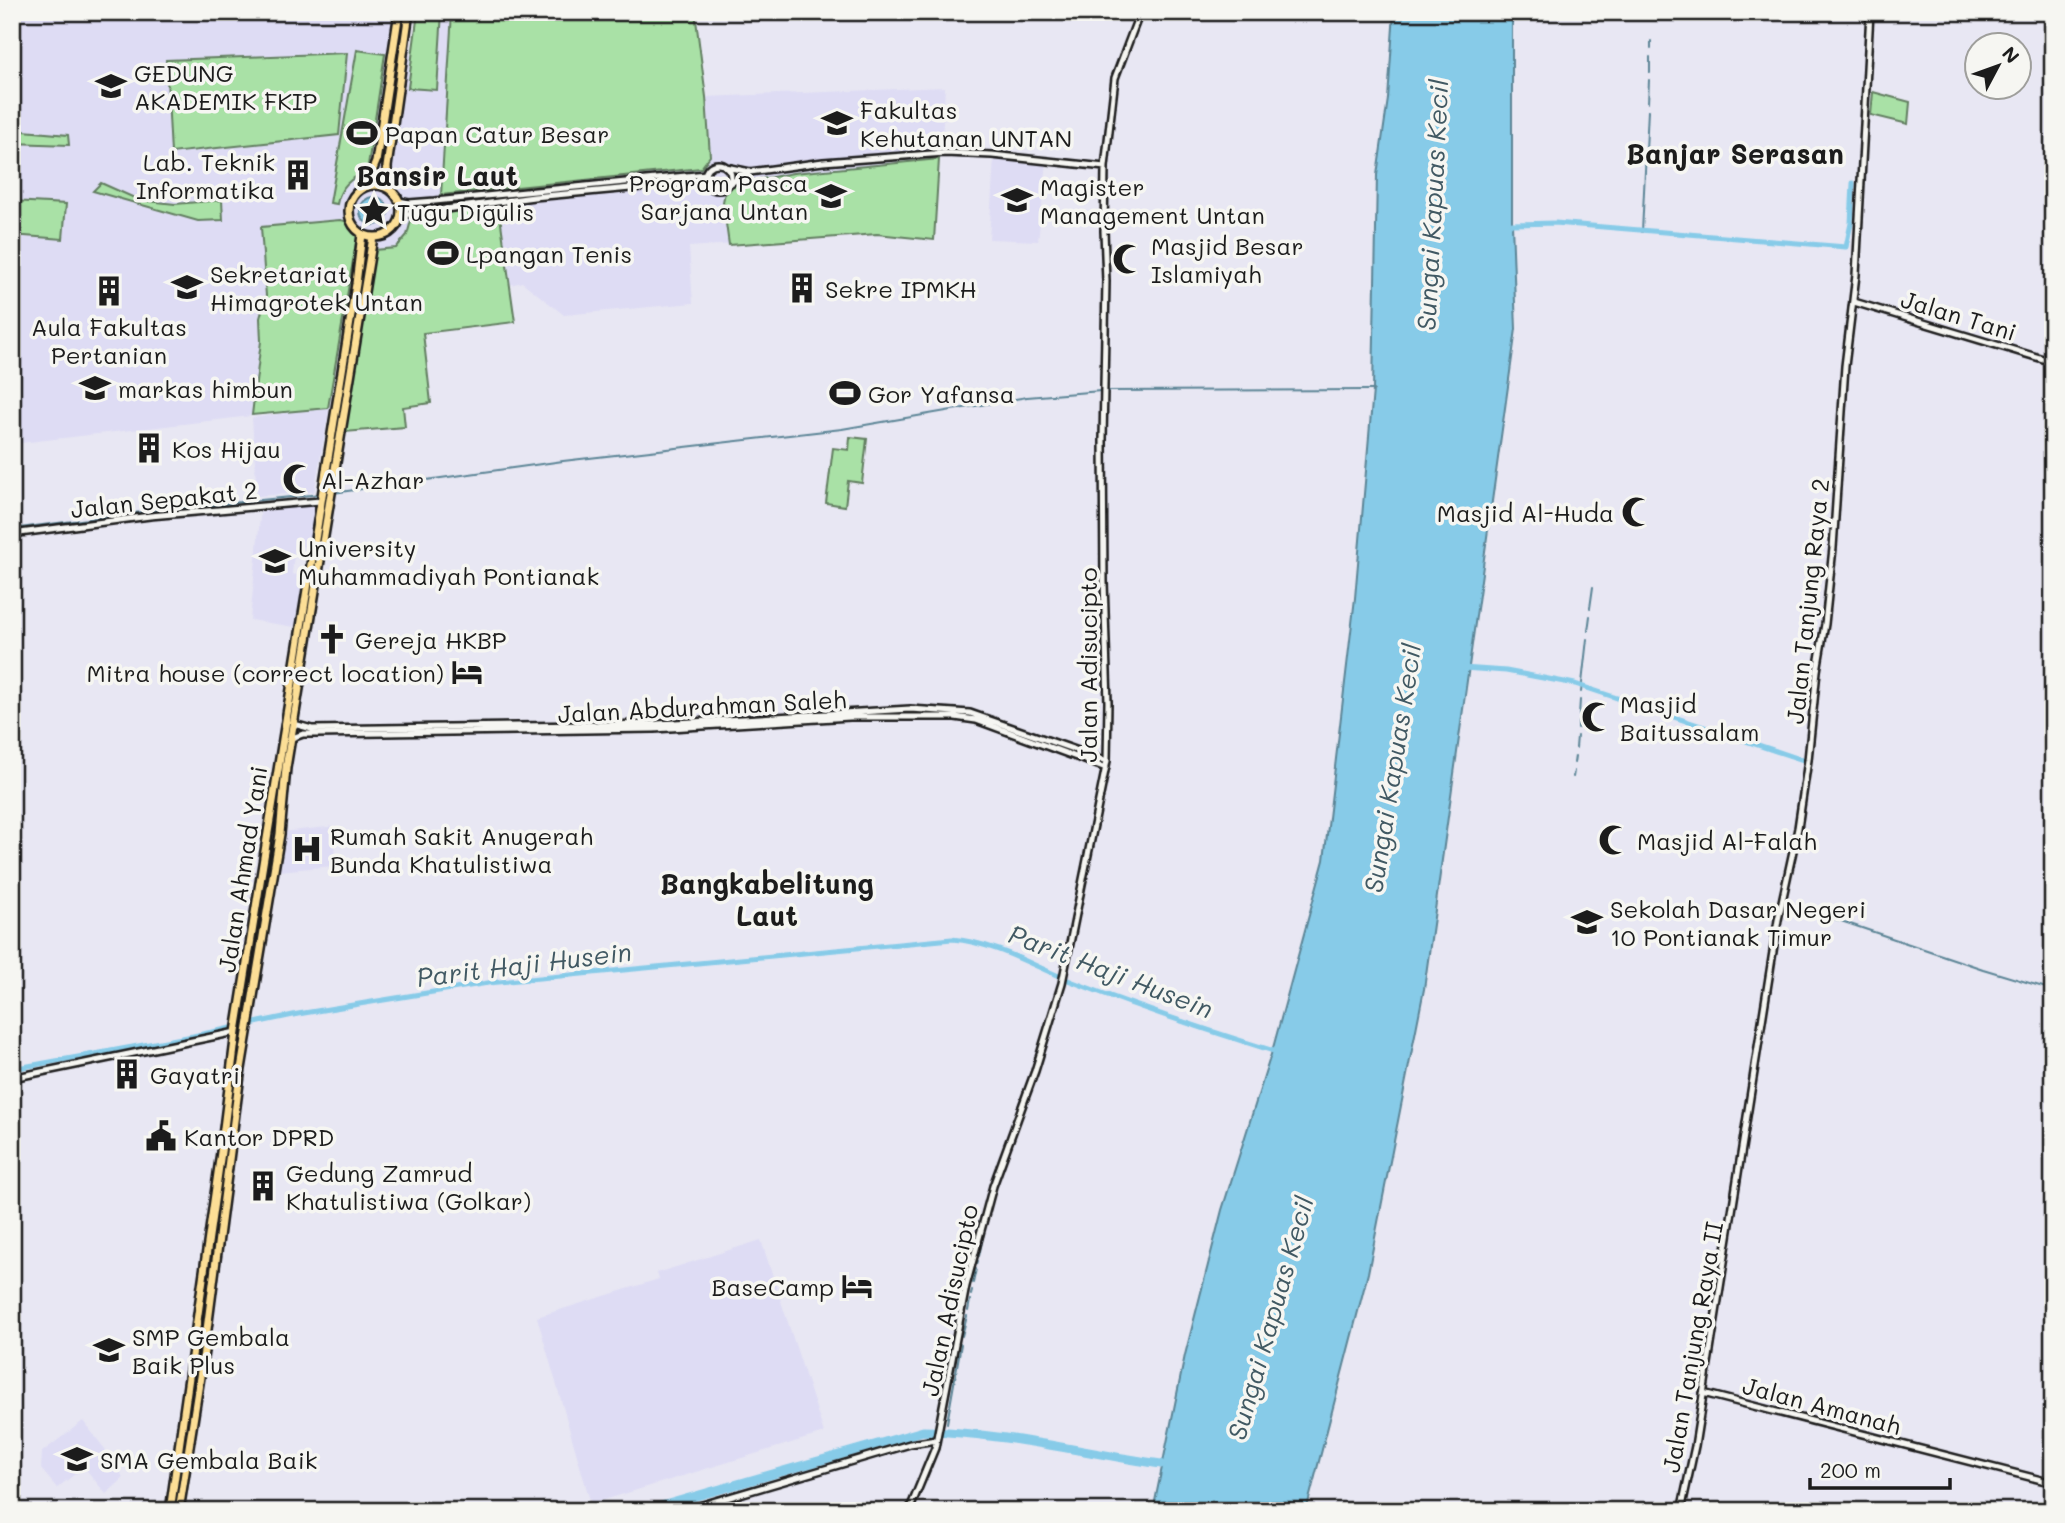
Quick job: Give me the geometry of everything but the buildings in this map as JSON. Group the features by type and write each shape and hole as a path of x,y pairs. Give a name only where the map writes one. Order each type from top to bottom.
{"highway":[{"path":"366,186 381,185 388,188 399,201 401,215 388,234 373,237 362,234 354,227 347,211 354,195 366,186 376,162 400,12"},
{"path":"388,188 387,167 409,12"},
{"name":"Jalan Ahmad Yani","path":"170,1511 237,1028 362,234"},
{"name":"Jalan Ahmad Yani","path":"179,1511 205,1345 248,1025 373,237"},
{"path":"314,538 324,539"},
{"path":"262,872 274,873"},
{"path":"212,1207 223,1209"}],"street":[{"name":"Jalan Adisucipto","path":"909,1511 936,1440 974,1250 993,1186 1035,1070 1065,971 1106,764 1108,702 1104,582 1105,166 1115,78 1140,12"},
{"name":"Jalan Tanjung Raya 2","path":"1737,1188 1778,919 1806,780 1833,548 1845,366 1854,302 1863,175 1870,12"},
{"path":"706,177 713,165 720,164 750,172 823,162 945,153 1105,166"},
{"path":"726,167 731,175 729,184"},
{"path":"706,177 710,186 722,189 750,172"},
{"path":"401,215 547,192 706,177"},
{"path":"399,201 409,203 533,194"},
{"name":"Jalan Tani","path":"1854,302 2053,362"},
{"name":"Jalan Sepakat 2","path":"12,534 150,516 320,500"},
{"name":"Jalan Abdurahman Saleh","path":"292,738 303,734 333,732 499,730 692,722 746,717 970,713 1106,764"},
{"name":"Jalan Abdurahman Saleh","path":"294,724 333,732"},
{"path":"12,1078 218,1037 237,1028"},
{"path":"218,1037 235,1042"},
{"name":"Jalan Tanjung Raya II","path":"1681,1511 1695,1446 1737,1188"},
{"name":"Jalan Amanah","path":"1703,1392 2053,1483"},
{"path":"682,1511 910,1444 936,1440"},
{"path":"922,1443 934,1448"}],"shaded area":[{"path":"12,12 395,12 389,53 412,55 418,12 695,12 706,97 945,87 941,158 876,164 867,235 689,247 693,303 564,315 522,282 510,285 515,322 423,333 431,403 348,412 330,407 314,492 257,496 252,418 312,409 12,444"},
{"name":"Magister Management Untan","path":"994,158 1047,162 1038,241 989,239"},
{"name":"University Muhammadiyah Pontianak","path":"316,504 311,547 295,546 292,574 305,576 295,627 250,620 261,507"},
{"name":"Rumah Sakit Anugerah Bunda Khatulistiwa","path":"336,826 334,866 278,871 282,832"},
{"path":"761,1240 824,1433 591,1504 537,1317 659,1279 657,1273"},
{"name":"SMA Gembala Baik","path":"83,1421 119,1467 123,1479 106,1494 84,1467 57,1488 41,1469 42,1452"}],"green space":[{"path":"418,12 442,12 437,90 408,88"},
{"path":"452,12 695,12 706,97 710,156 701,168 441,195"},
{"path":"357,50 385,54 367,172 347,183 337,204 330,203"},
{"path":"347,53 339,135 171,153 166,60"},
{"path":"1873,92 1910,102 1908,124 1871,115"},
{"path":"12,130 68,135 69,145 12,143"},
{"path":"939,159 934,240 877,234 729,245 723,202 725,192 735,184 793,173"},
{"path":"101,183 139,200 175,204 222,200 223,220 198,221 93,191"},
{"path":"12,201 66,204 63,239 12,235"},
{"path":"498,202 515,322 423,333 431,403 403,407 405,427 345,432 375,250 396,248 407,235 412,217 493,207"},
{"path":"340,220 353,228 360,243 356,243 328,408 252,415 261,341 260,318 266,296 261,227"},
{"path":"850,437 867,439 862,483 848,481 845,506 826,503 833,448 849,450"}],"water":[{"name":"Sungai Kapuas Kecil","path":"1394,12 1512,12 1512,224 1516,329 1424,989 1368,1273 1306,1511 1153,1511 1185,1355 1222,1210 1273,1048 1324,860 1355,598 1373,390 1377,175 1388,99"},
{"path":"374,197 384,201 388,211 384,221 374,225 364,221 360,211 364,201"}],"waterway":[{"path":"1651,41 1651,49"},
{"path":"1650,57 1650,73"},
{"path":"1648,103 1649,80"},
{"path":"1642,232 1648,110"},
{"path":"1512,224 1555,223 1846,247 1851,223 1853,183"},
{"path":"1107,391 1374,390"},
{"path":"333,493 563,461 842,429 1027,397 1101,391"},
{"path":"12,529 142,512 321,494"},
{"path":"1590,608 1593,587"},
{"path":"1588,631 1590,616"},
{"path":"1581,692 1587,639"},
{"path":"1463,668 1506,671 1575,684 1803,760"},
{"path":"1579,715 1580,700"},
{"path":"1578,722 1578,728"},
{"path":"1576,748 1577,736"},
{"path":"1574,763 1575,756"},
{"path":"1573,777 1574,771"},
{"path":"1785,902 2053,990"},
{"name":"Parit Haji Husein","path":"12,1069 298,1014 488,983 952,939 1000,950 1124,1001 1277,1052"},
{"path":"979,1256 986,1223"},
{"path":"973,1283 976,1269"},
{"path":"971,1295 972,1291"},
{"path":"968,1311 970,1300"},
{"path":"962,1336 967,1316"},
{"path":"947,1423 961,1344"},
{"path":"644,1511 923,1431 1012,1439 1161,1464"}],"place":[{"name":"GEDUNG AKADEMIK FKIP","path":"111,86"},
{"name":"Fakultas Kehutanan UNTAN","path":"837,123"},
{"name":"Papan Catur Besar","path":"362,133"},
{"name":"Lab. Teknik Informatika","path":"298,175"},
{"name":"Program Pasca Sarjana Untan","path":"831,196"},
{"name":"Magister Management Untan","path":"1017,200"},
{"name":"Tugu Digulis","path":"374,211"},
{"name":"Lpangan Tenis","path":"443,253"},
{"name":"Masjid Besar Islamiyah","path":"1128,259"},
{"name":"Sekretariat Himagrotek Untan","path":"187,287"},
{"name":"Sekre IPMKH","path":"802,288"},
{"name":"Aula Fakultas Pertanian","path":"109,291"},
{"name":"markas himbun","path":"95,388"},
{"name":"Gor Yafansa","path":"845,393"},
{"name":"Kos Hijau","path":"149,448"},
{"name":"Al-Azhar","path":"298,479"},
{"name":"Masjid Al-Huda","path":"1637,512"},
{"name":"University Muhammadiyah Pontianak","path":"275,561"},
{"name":"Gereja HKBP","path":"332,639"},
{"name":"Mitra house (correct location)","path":"467,672"},
{"name":"Masjid Baitussalam","path":"1597,717"},
{"name":"Masjid Al-Falah","path":"1614,840"},
{"name":"Rumah Sakit Anugerah Bunda Khatulistiwa","path":"307,849"},
{"name":"Sekolah Dasar Negeri 10 Pontianak Timur","path":"1587,922"},
{"name":"Gayatri","path":"127,1074"},
{"name":"Kantor DPRD","path":"161,1136"},
{"name":"Gedung Zamrud Khatulistiwa (Golkar)","path":"263,1186"},
{"name":"BaseCamp","path":"857,1286"},
{"name":"SMP Gembala Baik Plus","path":"109,1350"},
{"name":"SMA Gembala Baik","path":"77,1459"}],"district":[{"name":"Banjar Serasan","path":"1735,153"},
{"name":"Bansir Laut","path":"437,175"},
{"name":"Bangkabelitung Laut","path":"767,899"}]}
